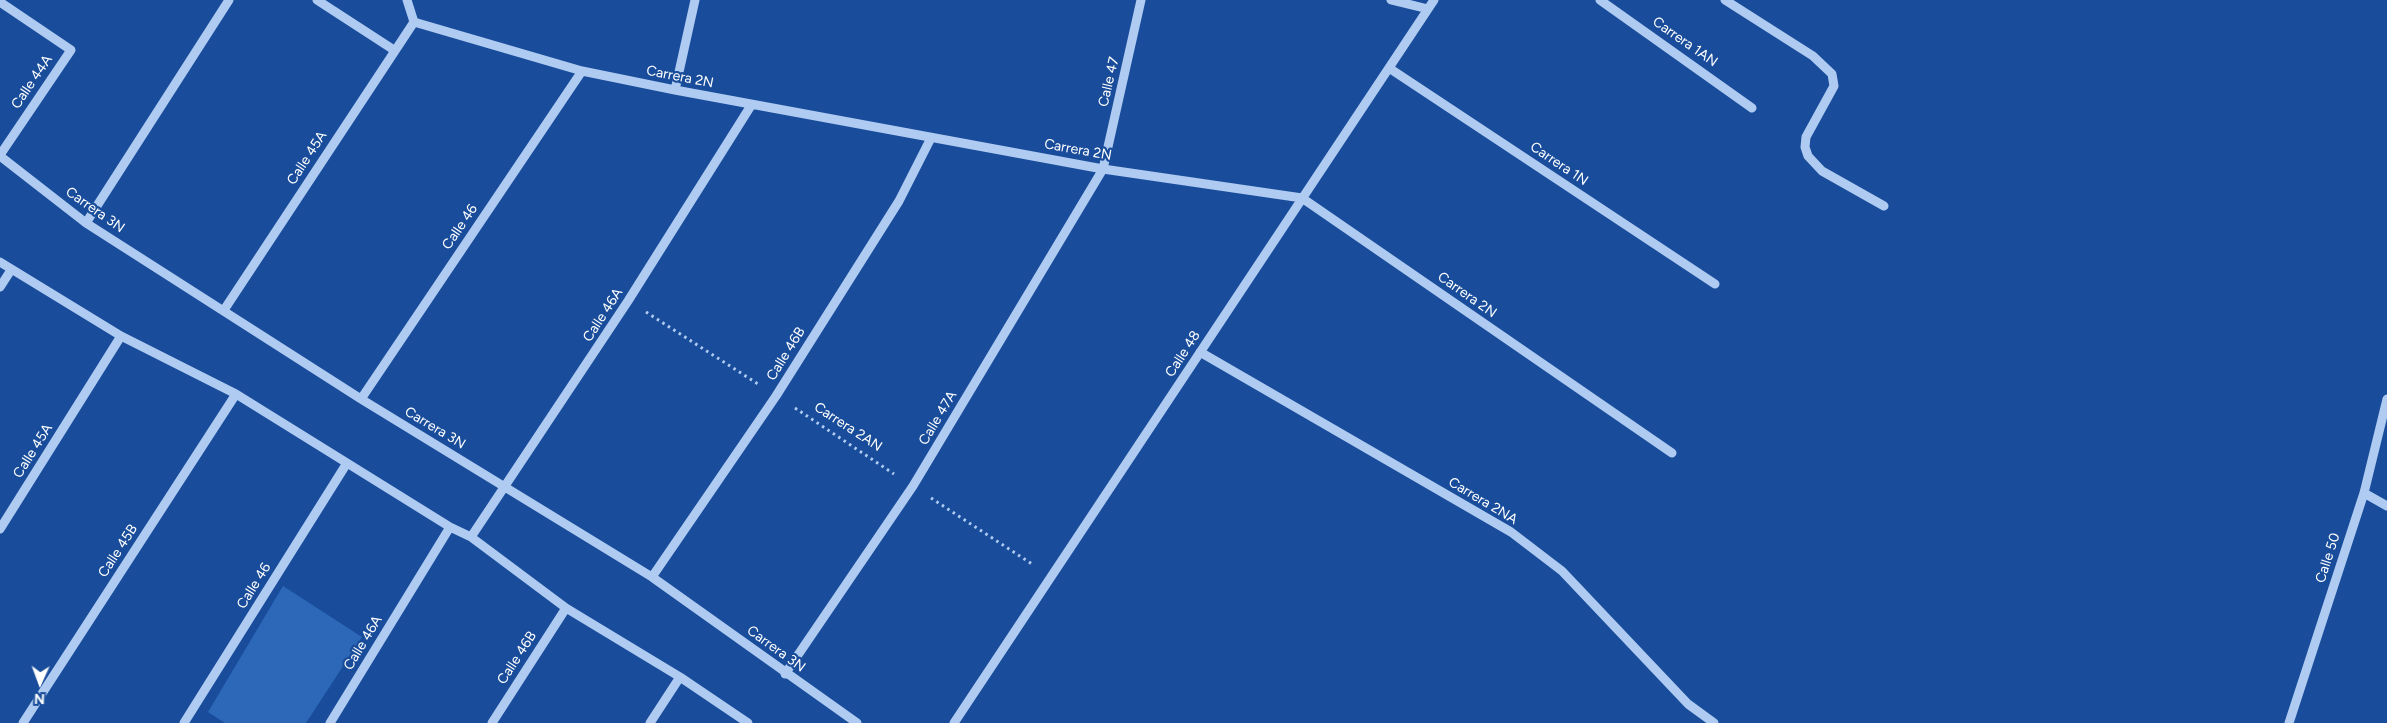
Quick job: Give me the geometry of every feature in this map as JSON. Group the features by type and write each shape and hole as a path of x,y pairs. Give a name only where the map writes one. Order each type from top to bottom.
{"street":[{"path":"86,223 229,0"},
{"path":"317,0 394,50"},
{"path":"407,0 414,22"},
{"path":"675,90 695,0"},
{"name":"Calle 47","path":"1103,169 1141,0"},
{"path":"1391,0 1428,8"},
{"name":"Calle 48","path":"954,723 1434,0"},
{"name":"Carrera 1AN","path":"1600,0 1752,108"},
{"path":"1724,0 1812,56 1832,74 1834,86 1806,137 1805,147 1808,156 1822,170 1884,206"},
{"name":"Calle 44A","path":"0,2 71,50 0,155"},
{"name":"Calle 45A","path":"224,310 414,22"},
{"name":"Carrera 2N","path":"414,22 582,71 675,90 1103,169 1302,198 1672,453"},
{"name":"Carrera 1N","path":"1389,68 1714,284"},
{"name":"Calle 46","path":"361,399 582,71"},
{"name":"Calle 46A","path":"471,537 628,301 752,104"},
{"name":"Calle 46B","path":"652,577 776,396 899,201 931,138"},
{"name":"Carrera 3N","path":"0,155 86,223 361,399 652,577 857,723"},
{"name":"Calle 47A","path":"786,674 913,486 1103,169"},
{"path":"0,262 121,336 236,394 450,527 471,537 566,608 680,677 748,723"},
{"path":"0,287 11,270"},
{"name":"Calle 45A","path":"0,528 121,336"},
{"name":"Carrera 2NA","path":"1200,352 1511,532 1562,571 1688,704 1714,723"},
{"name":"Calle 45B","path":"23,723 236,394"},
{"name":"Calle 50","path":"2289,723 2364,493 2387,400"},
{"name":"Calle 46","path":"184,723 347,463"},
{"path":"2364,493 2387,506"},
{"name":"Calle 46A","path":"330,723 450,527"},
{"name":"Calle 46B","path":"492,723 566,608"},
{"path":"650,723 680,677"}],"path":[{"name":"Carrera 2AN","path":"628,301 1051,576"}],"shaded area":[{"path":"283,586 362,637 306,723 225,723 208,712"}]}
